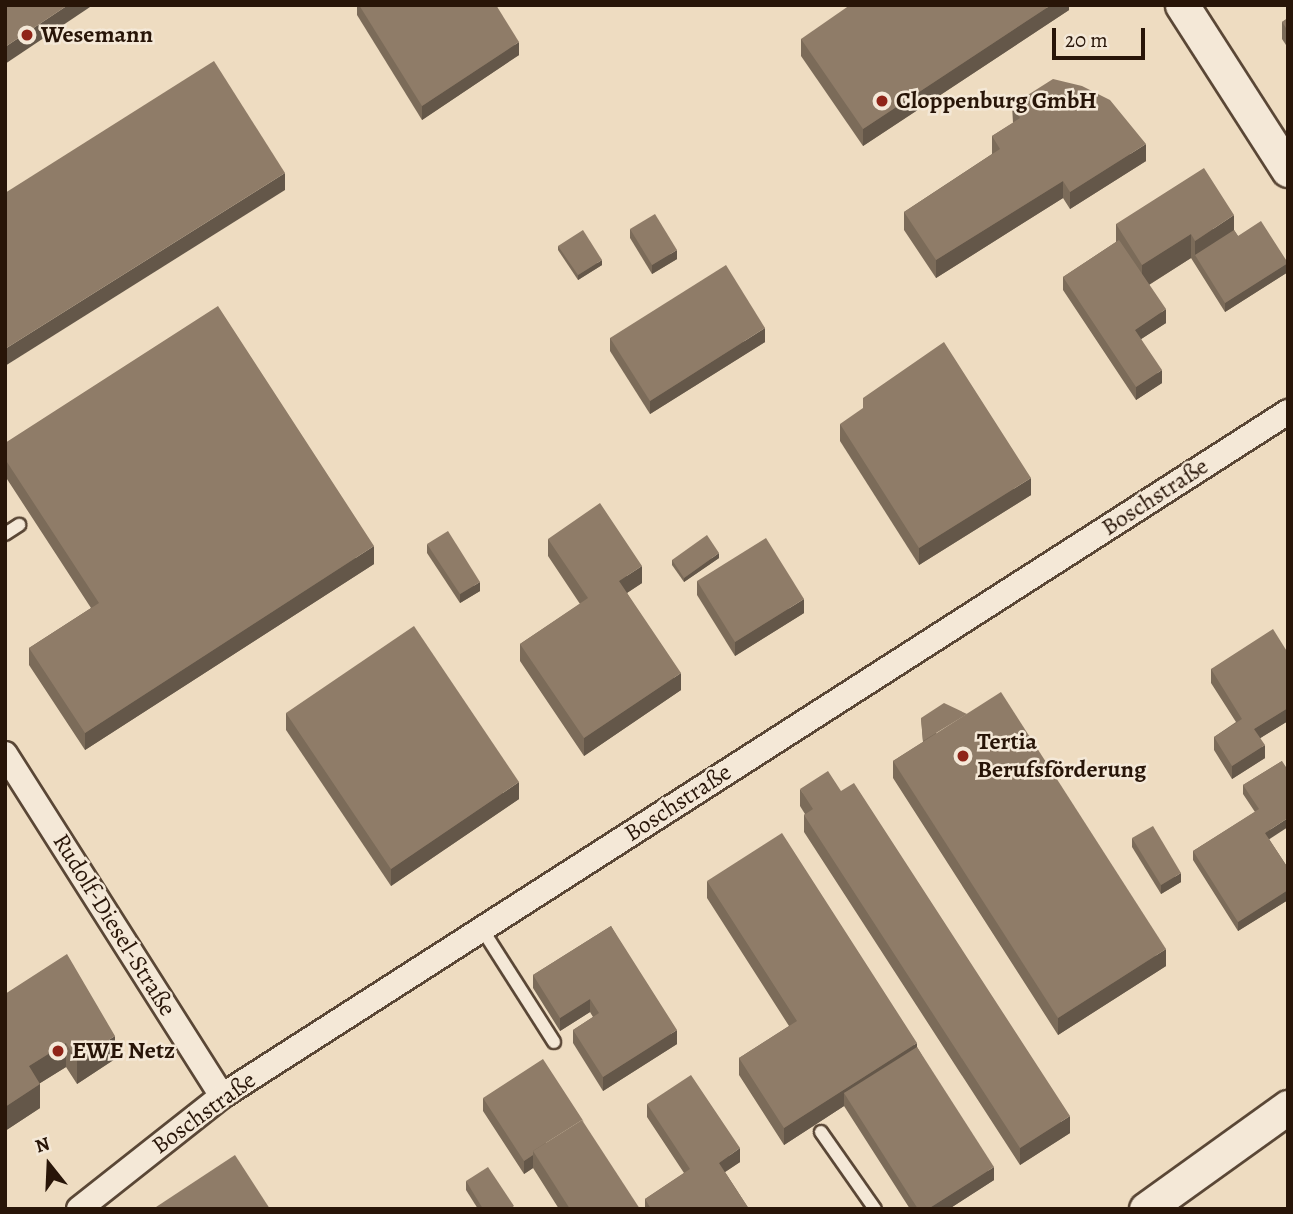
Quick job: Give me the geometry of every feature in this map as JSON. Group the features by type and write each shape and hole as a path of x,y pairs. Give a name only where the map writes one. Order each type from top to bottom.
{"main road":[{"path":"1182,5 1288,170"},
{"path":"1146,1209 1288,1107"}],"street":[{"name":"Boschstraße","path":"79,1209 222,1096 1288,412"},
{"name":"Rudolf-Diesel-Straße","path":"5,754 222,1096"}],"lane":[{"path":"5,534 19,525"},
{"path":"482,929 554,1042"},
{"path":"821,1132 875,1209"}],"building":[{"path":"5,5 68,5 5,47"},
{"path":"359,5 496,5 519,42 422,106"},
{"name":"Cloppenburg GmbH","path":"850,5 1051,5 863,129 801,39"},
{"path":"1288,18 1288,31 1282,22"},
{"path":"214,61 285,173 5,349 5,193"},
{"path":"1053,79 1082,86 1110,100 1146,144 1070,192 1063,181 936,260 904,212 1000,149 992,136 1020,118 1012,105"},
{"path":"1204,168 1234,215 1195,241 1191,234 1142,265 1116,224"},
{"path":"655,214 677,250 652,265 630,229"},
{"path":"1261,221 1288,263 1225,303 1195,255 1234,230 1238,236"},
{"path":"583,230 602,260 578,275 558,246"},
{"path":"1119,240 1166,309 1135,330 1162,370 1136,387 1063,277"},
{"path":"726,265 765,328 650,401 610,338"},
{"path":"218,306 374,546 85,733 29,648 99,603 5,459 5,443"},
{"path":"944,342 1031,478 919,548 840,424 863,408 863,398"},
{"path":"600,503 642,566 619,581 681,673 584,738 520,644 588,598 548,539"},
{"path":"448,531 480,582 460,594 427,544"},
{"path":"707,535 719,553 684,578 672,560"},
{"path":"766,538 804,599 735,642 697,581"},
{"path":"414,626 519,782 391,869 286,713"},
{"path":"1273,629 1288,653 1288,708 1254,729 1265,745 1232,766 1214,737 1242,719 1211,669"},
{"path":"1001,692 1166,949 1058,1018 893,761"},
{"path":"944,703 967,714 923,741 921,718"},
{"path":"1282,761 1288,770 1288,818 1265,833 1288,868 1288,890 1238,922 1193,851 1259,809 1243,785"},
{"path":"828,771 841,791 854,783 1070,1116 1020,1148 804,815 813,809 800,789"},
{"path":"1153,826 1181,873 1161,885 1132,838"},
{"path":"782,833 917,1043 784,1128 739,1058 797,1021 707,881"},
{"path":"611,926 677,1030 603,1077 573,1030 599,1013 590,999 560,1018 533,975"},
{"name":"EWE Netz","path":"67,954 115,1036 77,1060 66,1043 29,1066 40,1084 5,1107 5,994"},
{"path":"917,1047 994,1167 928,1209 918,1209 844,1093"},
{"path":"543,1059 584,1122 582,1120 533,1151 533,1155 524,1161 483,1098"},
{"path":"691,1075 740,1148 719,1163 749,1209 651,1209 645,1199 690,1169 647,1104"},
{"path":"582,1120 640,1209 570,1209 533,1151"},
{"path":"235,1155 270,1209 153,1209"},
{"path":"488,1167 514,1206 510,1209 483,1209 466,1181"}],"place":[{"name":"Wesemann","path":"27,35"},
{"name":"Cloppenburg GmbH","path":"882,101"},
{"name":"Tertia Berufsförderung","path":"963,756"},
{"name":"EWE Netz","path":"58,1051"}]}
